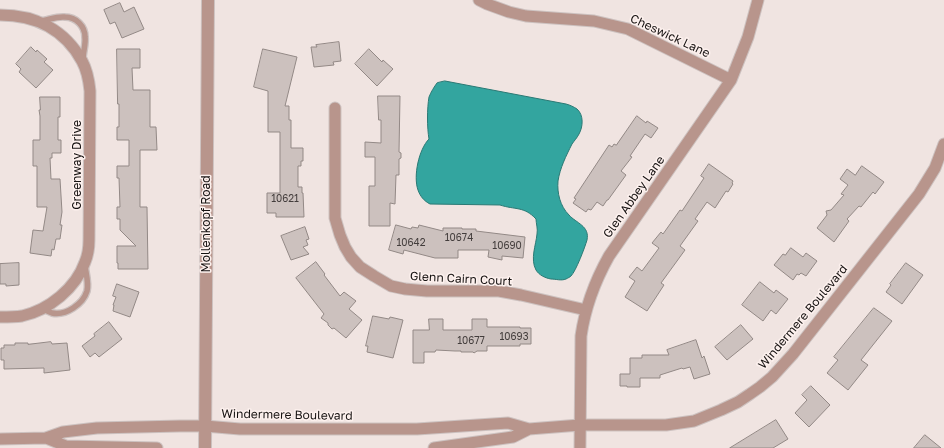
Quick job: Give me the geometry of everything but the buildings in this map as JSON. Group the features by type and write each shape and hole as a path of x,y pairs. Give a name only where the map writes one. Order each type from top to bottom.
{"street":[{"name":"Mollenkopf Road","path":"205,448 208,0"},
{"name":"Cheswick Lane","path":"479,0 509,12 526,16 594,22 628,29 731,80"},
{"name":"Glen Abbey Lane","path":"580,448 581,336 586,310 600,273 609,256 731,80 748,37 758,0"},
{"name":"Greenway Drive","path":"0,15 11,15 38,21 50,27 62,36 71,45 82,61 89,81 90,91 89,240 85,263 68,290 56,301 43,309 32,313 20,316 0,317"},
{"name":"Glenn Cairn Court","path":"335,108 335,218 345,247 360,266 391,286 405,289 499,291 586,310"},
{"name":"Windermere Boulevard","path":"0,438 46,438 63,432 97,428 205,426 240,429 417,429 508,424 529,429 580,425 666,425 694,421 738,402 760,387 793,354 919,194 935,168 944,144"},
{"name":"Windermere Boulevard","path":"434,448 513,437 529,429"},
{"name":"Windermere Boulevard","path":"46,438 66,446 157,448"}],"lane":[{"path":"38,21 64,16 76,20 85,32 82,61"},
{"path":"43,309 53,313 61,312 72,309 81,302 87,291 85,263"}],"water":[{"path":"445,81 566,104 577,109 581,114 582,121 579,134 565,158 558,181 558,190 563,208 572,218 582,225 587,235 587,240 580,259 570,277 562,280 549,279 540,275 536,270 533,257 537,232 536,219 527,212 500,205 430,204 421,196 418,190 416,178 422,149 429,139 429,97 437,83"}]}
